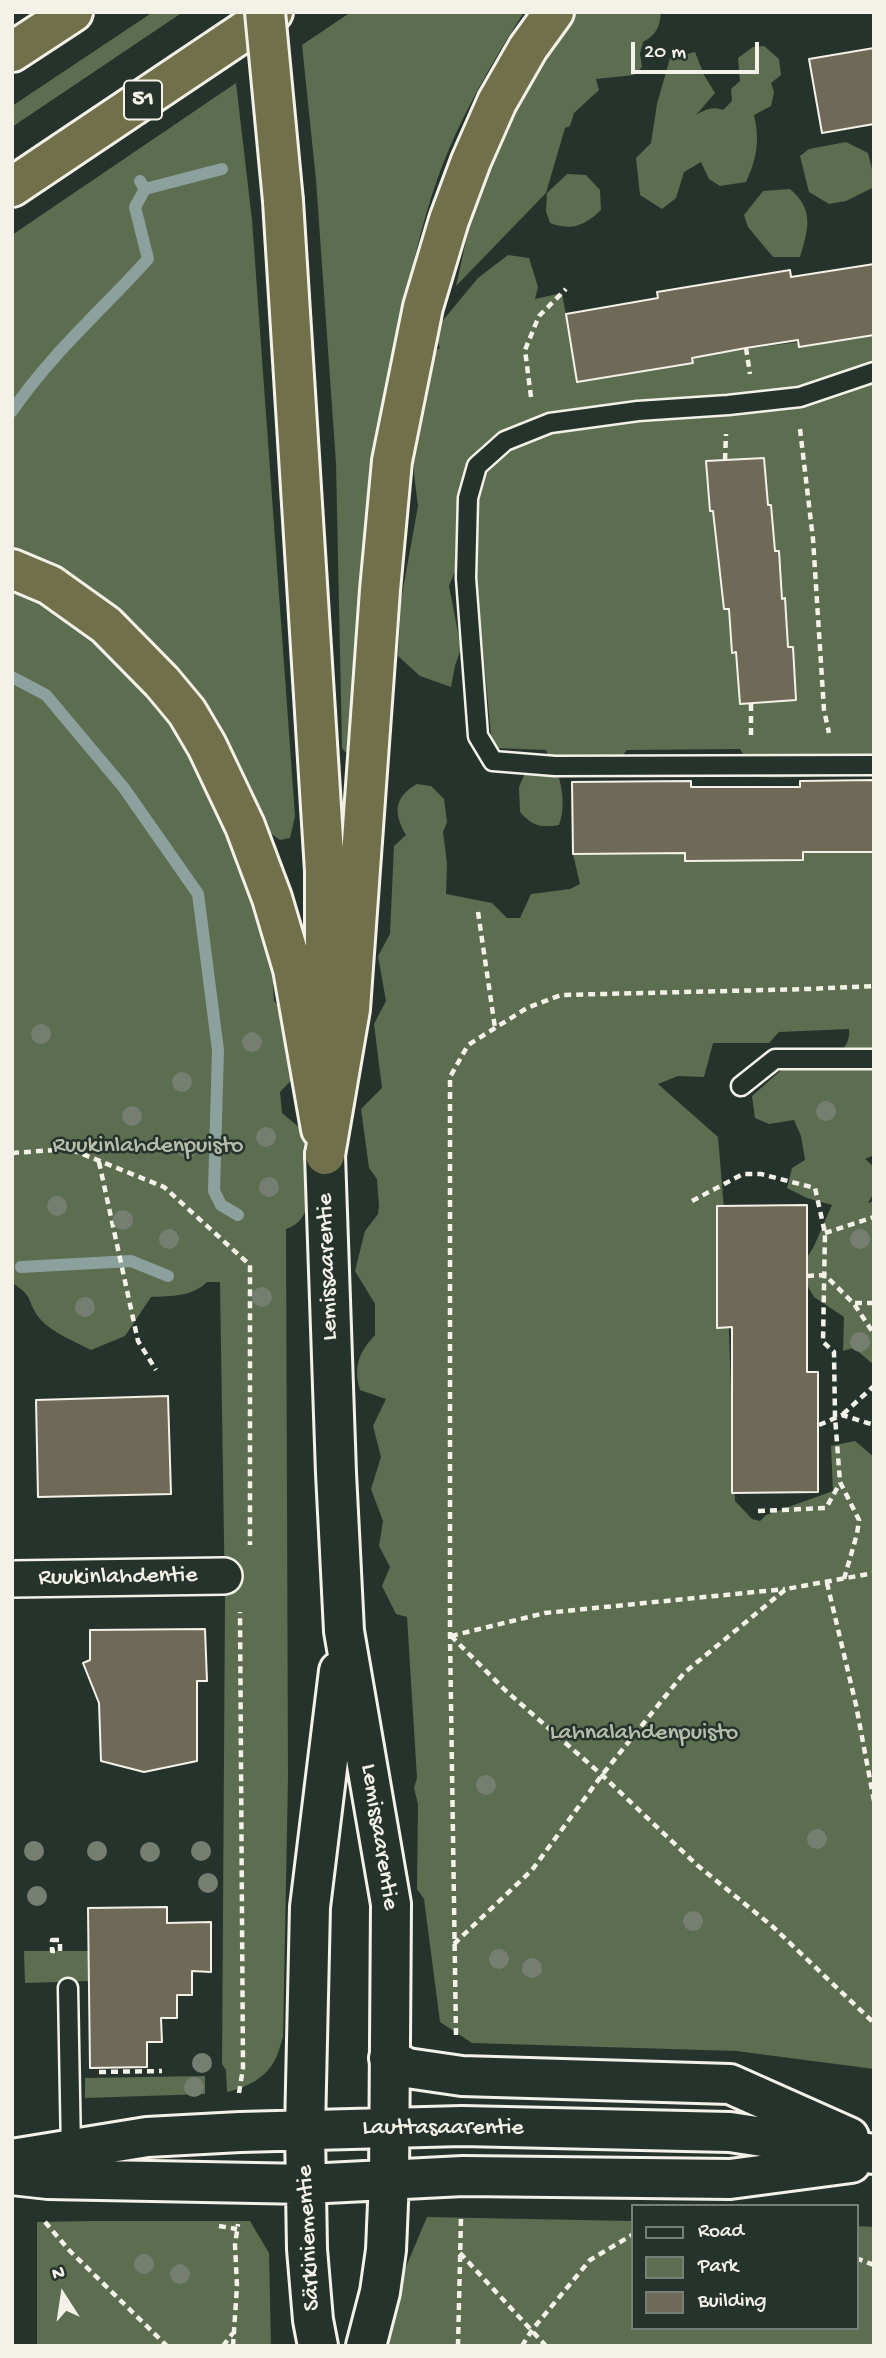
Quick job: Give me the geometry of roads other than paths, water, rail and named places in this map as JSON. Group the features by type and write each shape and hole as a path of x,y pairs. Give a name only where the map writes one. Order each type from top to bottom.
{"highway":[{"path":"12,52 74,12"},
{"path":"265,12 283,201 325,871 325,1155"},
{"name":"51","path":"12,187 274,12"},
{"path":"325,1155 350,1009 379,603 392,461 423,307 449,220 497,102 528,48 554,12"},
{"path":"12,569 50,585 106,625 162,682 187,712 206,746 245,826 272,898 293,969 325,1155"}],"main road":[{"name":"Lemissaarentie","path":"325,1155 344,1630 391,1904 389,2128"},
{"name":"Lemissaarentie","path":"305,2130 310,1907 344,1630"},
{"path":"389,2058 407,2067 462,2076 730,2084 874,2148"},
{"name":"Lauttasaarentie","path":"12,2159 147,2137 462,2126 730,2132 874,2154"},
{"path":"366,2346 380,2292 386,2250 389,2128"},
{"name":"Särkiniementie","path":"305,2130 307,2249 318,2346"},
{"name":"Lauttasaarentie","path":"12,2175 48,2179 307,2185 463,2176 730,2179 874,2160"}],"street":[{"name":"Ruukinlahdentie","path":"12,1579 232,1577"}],"lane":[{"path":"874,372 800,397 638,411 550,423 505,441 477,466 468,498 466,578 478,736 493,761 555,766 874,765"},
{"path":"741,1086 775,1059 874,1059"},
{"path":"68,1988 71,2150"}],"waterway":[{"path":"140,181 145,189 222,169"},
{"path":"12,411 60,351 148,259 135,207 145,189"},
{"path":"12,677 46,695 124,788 198,894 218,1050 214,1191 221,1205 238,1215"},
{"path":"21,1267 131,1261 168,1276"}],"park label":[{"name":"Ruukinlahdenpuisto","path":"148,1147"},
{"name":"Lahnalahdenpuisto","path":"644,1734"}]}
